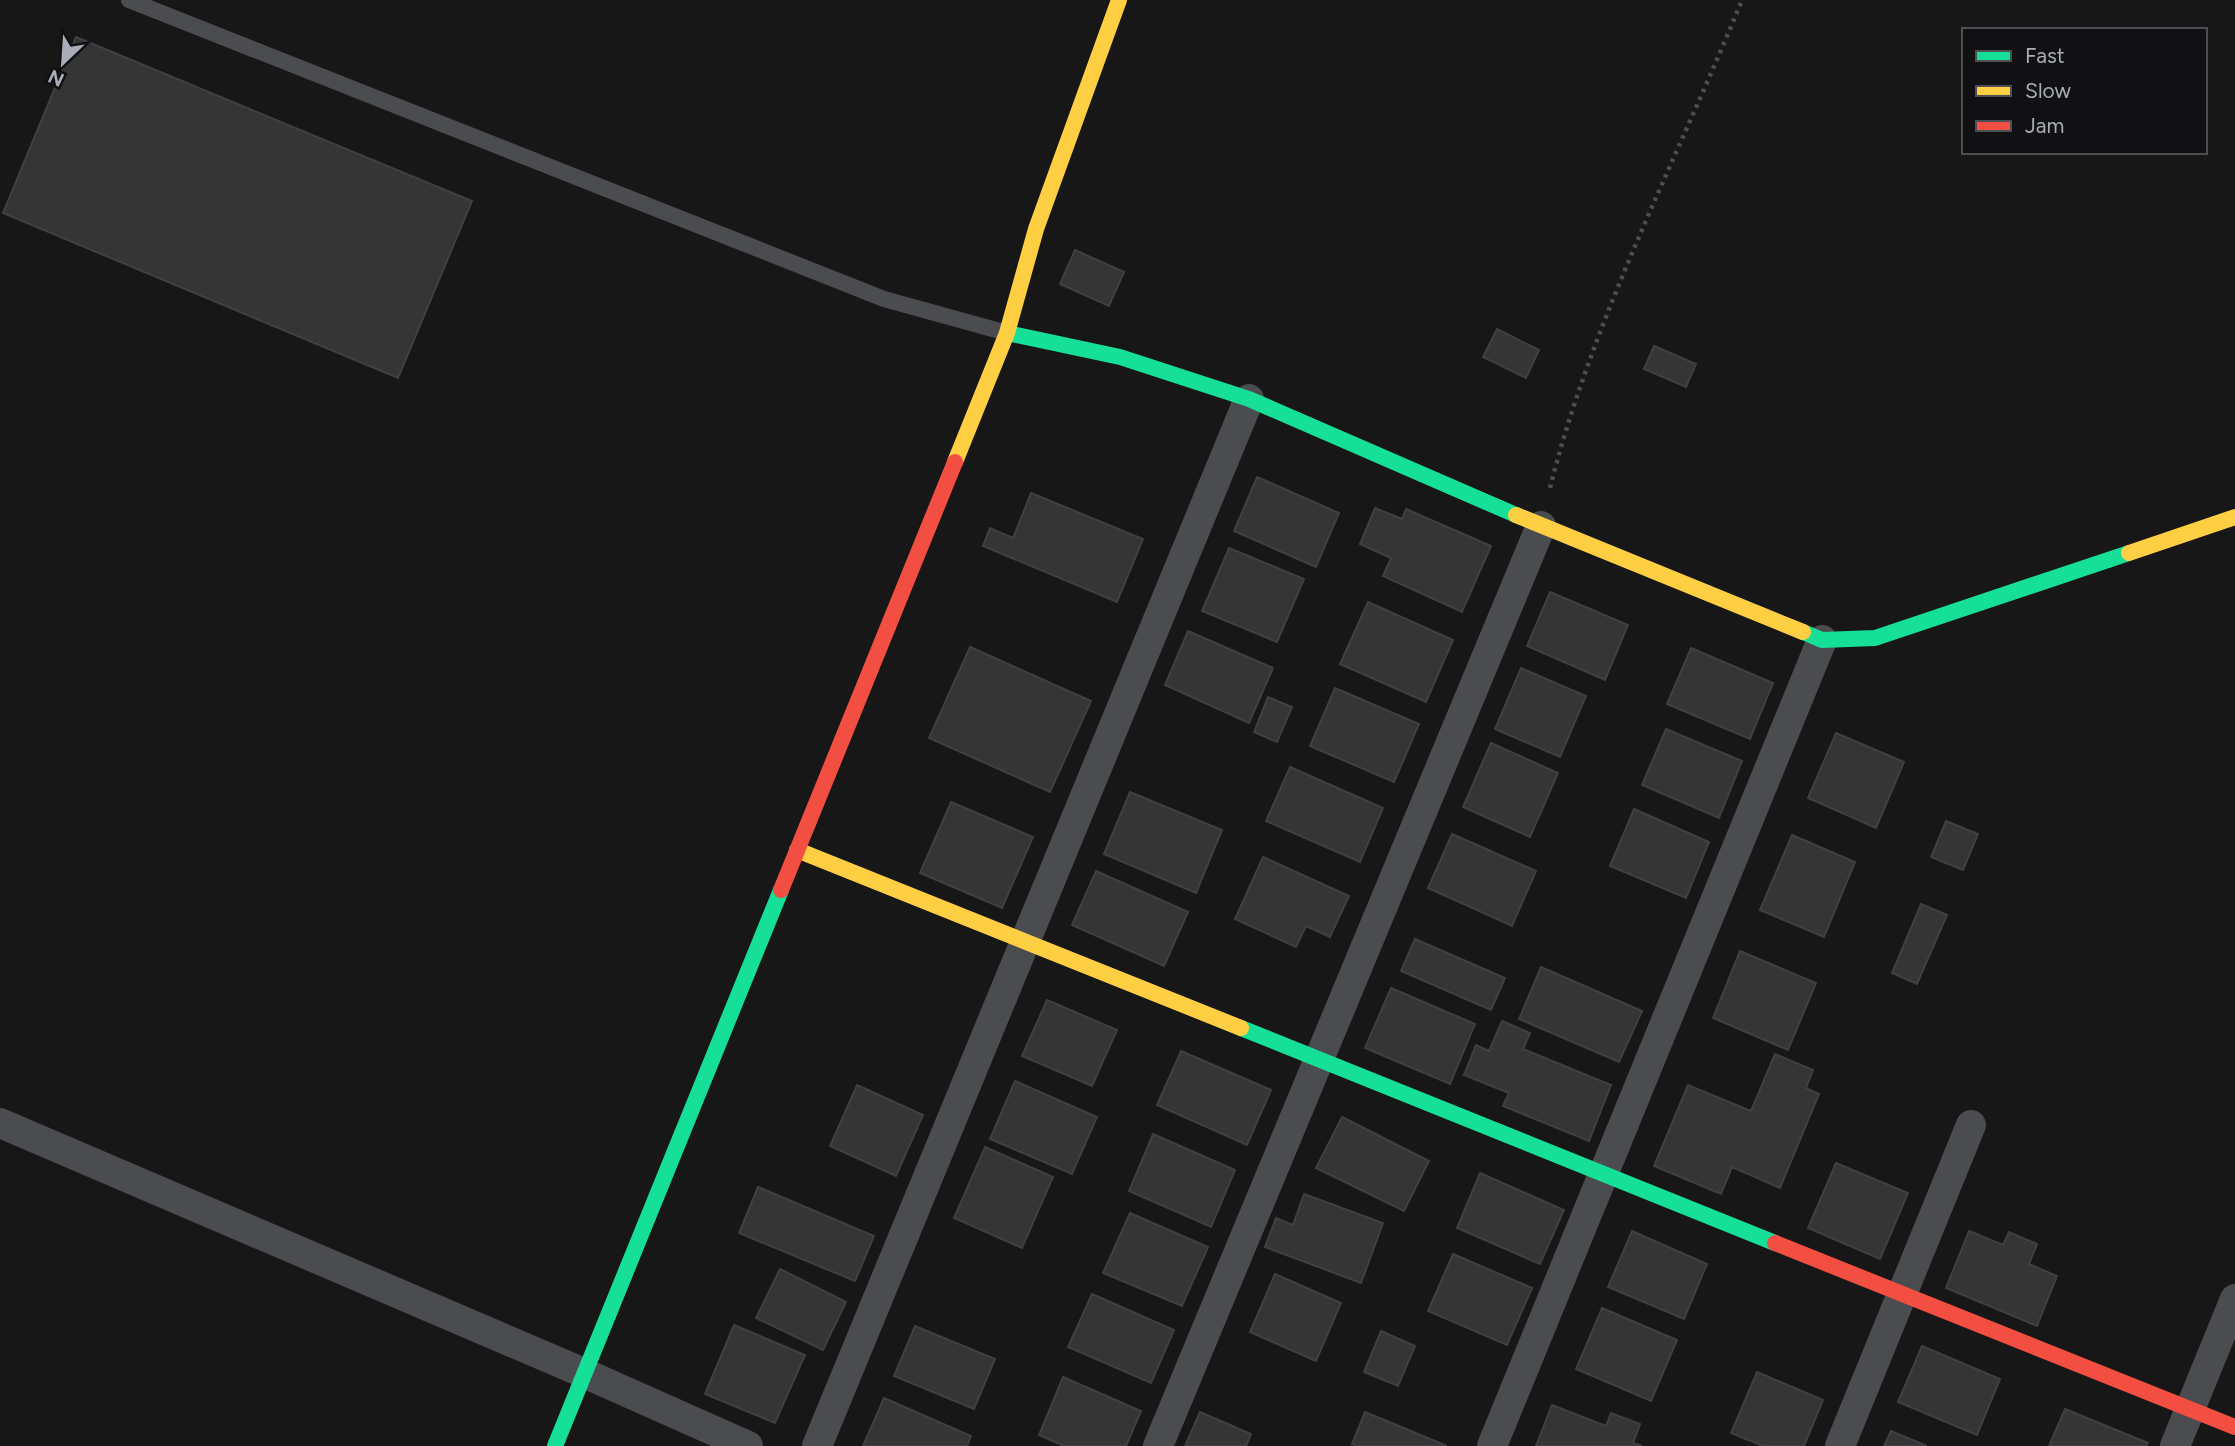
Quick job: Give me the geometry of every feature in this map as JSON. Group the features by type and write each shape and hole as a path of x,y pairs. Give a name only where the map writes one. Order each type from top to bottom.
{"street":[{"path":"555,1446 1007,333 1036,229 1119,0"},
{"path":"1007,333 1119,357 1249,399 1541,526 1822,640 1875,638 1902,630 2235,517"},
{"path":"817,1446 1249,399"},
{"path":"1158,1446 1541,526"},
{"path":"1492,1446 1822,640"},
{"path":"797,850 2235,1427"},
{"path":"0,1123 748,1446"},
{"path":"1840,1446 1971,1125"},
{"path":"2175,1446 2235,1299"}],"lane":[{"path":"129,0 884,299 1007,333"}],"path":[{"path":"1541,526 1561,447 1601,327 1742,0"}],"building":[{"path":"76,37 472,201 398,378 3,213"},
{"path":"1075,250 1124,272 1109,306 1060,284"},
{"path":"1497,329 1539,350 1526,378 1483,357"},
{"path":"1654,346 1696,364 1686,387 1644,369"},
{"path":"1257,477 1339,513 1316,567 1234,531"},
{"path":"1031,493 1143,539 1117,602 983,546 990,528 1013,538"},
{"path":"1375,508 1402,519 1406,509 1491,546 1462,612 1383,576 1391,558 1360,544"},
{"path":"1229,548 1304,579 1277,642 1202,611"},
{"path":"1550,592 1628,625 1605,680 1527,646"},
{"path":"1368,602 1453,640 1426,702 1340,664"},
{"path":"1188,631 1273,668 1249,723 1165,685"},
{"path":"970,647 1091,701 1050,792 929,738"},
{"path":"1691,648 1773,683 1750,739 1667,704"},
{"path":"1521,668 1586,696 1560,757 1495,729"},
{"path":"1335,688 1419,724 1394,782 1310,746"},
{"path":"1268,697 1292,707 1277,742 1254,732"},
{"path":"1666,729 1742,761 1719,818 1642,785"},
{"path":"1836,733 1904,762 1876,828 1808,798"},
{"path":"1491,743 1558,773 1530,837 1463,807"},
{"path":"1290,767 1383,808 1360,862 1266,821"},
{"path":"1130,792 1222,830 1196,893 1104,854"},
{"path":"951,802 1033,837 1002,908 920,873"},
{"path":"1634,809 1709,842 1686,898 1610,866"},
{"path":"1946,821 1978,834 1963,870 1931,857"},
{"path":"1452,834 1536,871 1512,926 1428,888"},
{"path":"1792,835 1855,862 1824,937 1760,910"},
{"path":"1263,857 1349,896 1330,937 1306,926 1296,947 1235,919"},
{"path":"1096,871 1188,912 1164,966 1072,925"},
{"path":"1921,904 1947,915 1917,984 1892,973"},
{"path":"1415,939 1505,978 1491,1010 1401,971"},
{"path":"1740,951 1816,983 1788,1050 1713,1018"},
{"path":"1541,967 1642,1011 1619,1062 1519,1019"},
{"path":"1391,988 1475,1024 1450,1084 1365,1048"},
{"path":"1047,1000 1117,1030 1092,1086 1022,1056"},
{"path":"1502,1021 1530,1033 1523,1049 1611,1085 1589,1141 1503,1106 1509,1093 1464,1075 1476,1045 1489,1051"},
{"path":"1181,1051 1271,1090 1247,1145 1157,1105"},
{"path":"1775,1054 1813,1070 1806,1088 1819,1094 1780,1188 1732,1167 1721,1194 1654,1166 1688,1085 1751,1111"},
{"path":"1015,1081 1097,1117 1072,1174 990,1139"},
{"path":"857,1085 923,1115 896,1176 830,1146"},
{"path":"1342,1117 1429,1161 1404,1211 1316,1168"},
{"path":"1153,1134 1235,1170 1211,1227 1129,1191"},
{"path":"985,1147 1053,1177 1022,1248 954,1218"},
{"path":"1836,1163 1908,1193 1880,1259 1808,1228"},
{"path":"1480,1173 1564,1210 1540,1264 1457,1228"},
{"path":"758,1187 874,1236 855,1281 739,1233"},
{"path":"1304,1194 1383,1223 1361,1283 1265,1247 1276,1218 1293,1225"},
{"path":"1130,1213 1208,1247 1182,1306 1103,1273"},
{"path":"1632,1231 1707,1264 1684,1319 1608,1287"},
{"path":"1969,1231 2003,1245 2009,1232 2037,1244 2029,1264 2057,1276 2037,1326 1946,1288"},
{"path":"1453,1254 1532,1288 1507,1345 1428,1311"},
{"path":"780,1269 846,1302 823,1350 756,1318"},
{"path":"1275,1274 1341,1303 1316,1361 1250,1332"},
{"path":"1092,1294 1174,1330 1151,1383 1068,1347"},
{"path":"1602,1308 1677,1340 1651,1401 1576,1369"},
{"path":"734,1325 805,1355 775,1423 705,1394"},
{"path":"915,1326 995,1359 974,1409 894,1376"},
{"path":"1381,1331 1415,1346 1398,1386 1364,1372"},
{"path":"1922,1346 2000,1379 1977,1435 1898,1402"},
{"path":"1757,1372 1823,1400 1804,1446 1763,1446 1731,1433"},
{"path":"1063,1377 1141,1411 1126,1446 1064,1446 1039,1435"},
{"path":"884,1398 971,1436 967,1446 863,1446"},
{"path":"1552,1405 1606,1426 1611,1413 1640,1424 1633,1443 1642,1446 1536,1446"},
{"path":"2065,1409 2148,1443 2146,1446 2049,1446"},
{"path":"1200,1412 1251,1434 1246,1446 1185,1446"},
{"path":"1365,1412 1447,1446 1352,1444"},
{"path":"1891,1431 1927,1446 1884,1446"}],"traffic: fast":[{"path":"1007,333 1120,357 1249,399 1516,515"},
{"path":"1803,632 1822,640 1875,638 2129,553"},
{"path":"555,1446 781,890"},
{"path":"1241,1028 1775,1243"}],"traffic: slow":[{"path":"955,462 1007,333 1036,229 1119,0"},
{"path":"1516,515 1803,632"},
{"path":"2129,553 2235,517"},
{"path":"797,850 1241,1028"}],"traffic: jam":[{"path":"781,890 955,462"},
{"path":"1775,1243 2235,1427"}]}
